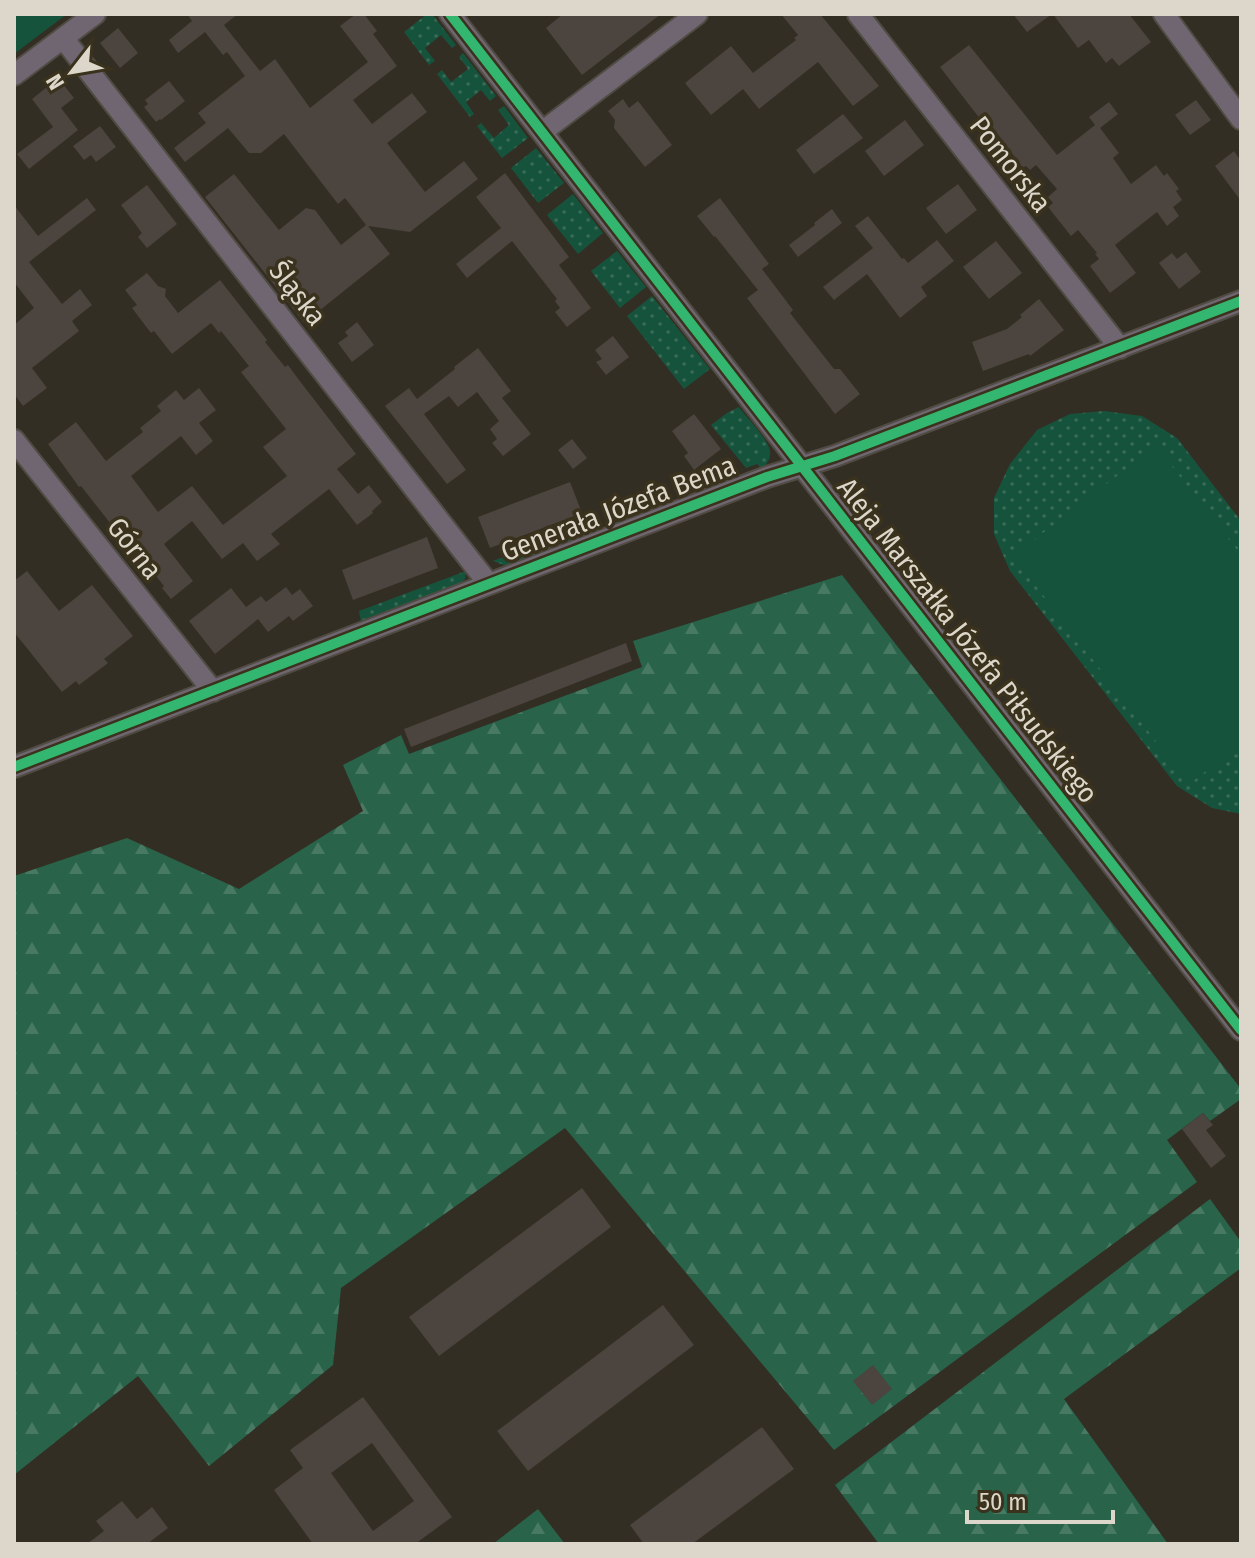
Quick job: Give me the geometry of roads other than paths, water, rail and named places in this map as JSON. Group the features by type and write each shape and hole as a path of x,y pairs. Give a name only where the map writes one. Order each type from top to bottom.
{"street":[{"path":"14,75 95,14"},
{"name":"Aleja Marszałka Józefa Piłsudskiego","path":"450,14 1241,1030"},
{"path":"542,132 697,14"},
{"name":"Pomorska","path":"858,14 1120,348"},
{"path":"1164,14 1241,119"},
{"name":"Śląska","path":"63,38 488,583"},
{"name":"Generała Józefa Bema","path":"14,767 488,583 802,465 835,456 1241,301"},
{"name":"Górna","path":"14,440 213,691"}]}
